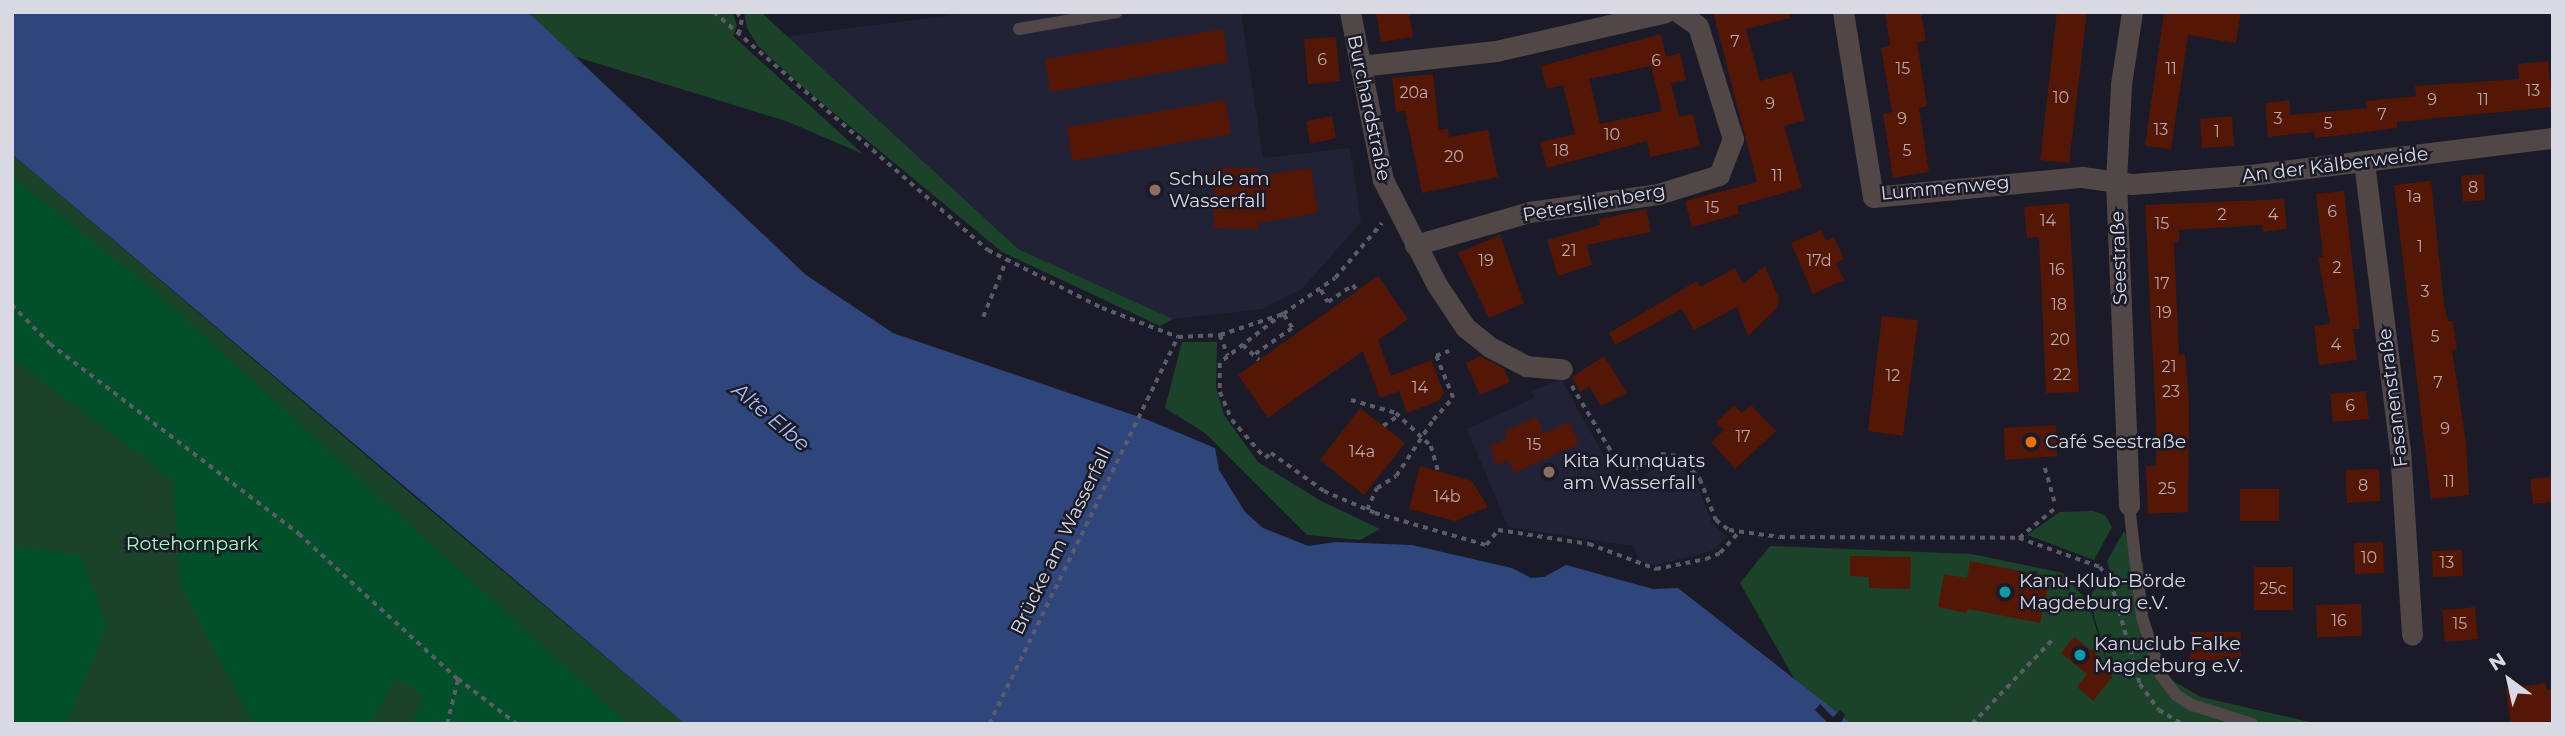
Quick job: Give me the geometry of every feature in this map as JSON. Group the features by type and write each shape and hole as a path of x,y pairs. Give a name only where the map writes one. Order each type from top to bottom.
{"street":[{"name":"Burchardstraße","path":"1350,12 1383,180 1415,245 1454,313 1479,340 1515,362 1562,369"},
{"path":"1360,66 1496,51 1666,12"},
{"name":"Petersilienberg","path":"1415,245 1529,212 1658,194 1719,175 1733,139 1698,26 1678,12"},
{"name":"Lummenweg","path":"1843,12 1873,197 2082,177 2116,181"},
{"name":"Seestraße","path":"2129,505 2116,181 2121,84 2132,12"},
{"name":"An der Kälberweide","path":"2116,181 2250,176 2553,138"},
{"name":"Fasanenstraße","path":"2364,162 2400,449 2412,635"}],"lane":[{"path":"1019,29 1117,12"},
{"path":"2129,505 2142,617 2161,674 2176,695 2192,705 2252,724"}],"path":[{"path":"714,12 738,36 1006,261 1102,308 1178,337 1220,335 1283,314"},
{"path":"737,12 742,20 738,36"},
{"path":"1399,213 1378,225 1321,290 1283,314 1220,363 1225,406 1265,458 1271,453 1324,491 1367,510 1486,545 1498,530 1589,544 1656,569 1706,559 1720,552 1738,533"},
{"path":"983,317 1006,261"},
{"path":"1321,290 1328,302 1353,285 1357,291"},
{"path":"12,305 50,344 299,534 458,679 517,724"},
{"path":"1255,354 1292,328 1283,314"},
{"path":"1220,335 1228,356"},
{"name":"Brücke am Wasserfall","path":"989,724 1159,371 1178,337"},
{"path":"1243,345 1259,360"},
{"path":"1367,510 1377,488 1396,476 1453,398 1436,356 1449,351"},
{"path":"1562,369 1618,463 1635,469 1661,454 1678,456 1700,479 1716,520 1738,533 2019,538 2101,567 2110,582 2140,684 2159,710 2182,724"},
{"path":"1438,379 1444,376"},
{"path":"1351,400 1399,416 1423,437 1440,466 1438,471"},
{"path":"1382,426 1399,416"},
{"path":"2045,468 2055,502"},
{"path":"2019,538 2054,509"},
{"path":"1972,724 2054,638"},
{"path":"447,724 458,679"}],"shaded area":[{"name":"Schule am Wasserfall","path":"974,12 1241,12 1263,158 1350,148 1361,222 1302,289 1262,309 1173,319 1018,249 783,37"},
{"name":"Kita Kumquats am Wasserfall","path":"1561,379 1623,490 1662,462 1677,462 1696,482 1712,523 1727,537 1712,551 1656,565 1639,561 1633,546 1508,527 1467,429 1534,398 1531,391"}],"green space":[{"path":"528,12 732,12 737,25 733,36 863,154 786,121 573,56"},
{"path":"744,12 761,12 1018,249 1173,319 1160,326 1002,252 805,89 758,46 747,28"},
{"name":"Rotehornpark","path":"12,154 423,504 685,724 12,724"},
{"name":"Rotehornpark","path":"12,177 151,288 628,724 412,724 422,695 396,678 369,724 254,724 181,586 173,480 12,358"},
{"path":"1182,342 1217,342 1216,387 1224,415 1258,462 1321,501 1380,529 1360,540 1307,535 1205,433 1165,408"},
{"path":"2093,511 2105,515 2112,527 2094,560 2027,535 2060,512"},
{"path":"2124,531 2143,563 2149,626 2168,678 2201,697 2318,724 1820,724 1740,583 1770,546 1972,554 2063,573 2088,602 2114,686 2089,598 2101,579 2106,586 2114,583 2107,561"},
{"path":"12,546 81,555 106,626 67,724 12,724"}],"water":[{"name":"Alte Elbe","path":"12,12 528,12 806,275 893,333 1148,420 1215,448 1219,470 1245,512 1263,528 1308,546 1336,542 1412,545 1512,568 1531,578 1544,577 1566,565 1653,589 1678,588 1852,724 685,724 12,154"}],"pier":[{"path":"1820,704 1833,717 1840,710 1845,714 1841,724 1829,724 1815,710"}],"building":[{"path":"1376,12 1409,12 1413,37 1381,42"},
{"path":"1713,12 1789,12 1790,18 1746,29 1760,81 1792,72 1805,120 1784,126 1802,188 1737,206 1739,214 1692,227 1685,201 1757,182"},
{"path":"1885,12 1921,12 1926,41 1917,42 1927,106 1919,108 1929,172 1893,178 1883,114 1892,112 1881,48 1890,46"},
{"path":"2057,12 2087,12 2069,163 2040,160"},
{"path":"2164,12 2241,12 2236,43 2188,35 2171,149 2145,146"},
{"path":"1223,29 1228,62 1050,92 1045,59"},
{"path":"1661,34 1666,57 1680,53 1686,80 1671,83 1679,117 1693,114 1700,146 1650,157 1647,141 1547,168 1540,142 1575,134 1563,85 1547,89 1541,66","holes":["1651,66 1662,111 1600,124 1589,79"]},
{"path":"1336,37 1340,81 1308,84 1304,39"},
{"path":"2548,61 2553,107 2397,122 2397,128 2344,135 2315,138 2314,132 2268,137 2265,103 2289,100 2290,115 2367,108 2366,101 2416,96 2415,86 2519,79 2518,64"},
{"path":"1433,74 1439,130 1448,129 1449,137 1488,130 1498,177 1422,193 1405,111 1396,112 1392,78"},
{"path":"1225,100 1231,134 1072,161 1067,127"},
{"path":"1332,116 1336,138 1310,144 1306,121"},
{"path":"2232,116 2234,146 2202,148 2200,119"},
{"path":"1214,168 1258,168 1258,176 1311,168 1318,213 1258,223 1258,229 1214,228"},
{"path":"2484,174 2485,200 2463,202 2461,176"},
{"path":"2431,181 2444,303 2448,321 2453,321 2457,349 2452,350 2466,442 2469,495 2431,499 2394,185"},
{"path":"2344,191 2360,329 2353,329 2357,360 2319,365 2314,326 2330,324 2318,257 2323,257 2316,194"},
{"path":"2284,199 2287,229 2263,232 2262,225 2179,230 2179,242 2174,243 2179,355 2185,354 2189,402 2188,512 2148,514 2146,466 2156,466 2156,421 2145,205"},
{"path":"2069,203 2079,392 2046,393 2039,237 2027,238 2024,207"},
{"path":"1646,209 1651,232 1587,245 1592,265 1558,276 1547,240 1600,225 1599,219"},
{"path":"1822,230 1826,241 1834,237 1844,259 1836,263 1844,280 1813,294 1791,243"},
{"path":"1500,235 1524,303 1489,318 1458,253"},
{"path":"1765,266 1779,299 1777,308 1748,336 1737,307 1694,330 1682,309 1615,345 1609,333 1697,281 1700,287 1735,268 1743,284"},
{"path":"1378,276 1408,319 1378,340 1391,376 1431,360 1444,393 1438,401 1407,413 1399,391 1380,398 1363,351 1268,418 1238,375"},
{"path":"1882,316 1918,320 1903,436 1868,431"},
{"path":"1480,356 1504,369 1510,382 1480,395 1466,363"},
{"path":"1604,356 1627,393 1601,406 1589,386 1580,392 1572,377"},
{"path":"2366,391 2369,419 2333,422 2330,394"},
{"path":"1734,405 1742,413 1751,405 1776,431 1735,469 1711,442 1724,430 1716,422"},
{"path":"1360,408 1405,443 1364,495 1320,460"},
{"path":"1536,417 1544,433 1569,422 1579,444 1514,473 1508,460 1497,465 1489,446 1508,438 1505,431"},
{"name":"Café Seestraße","path":"2056,425 2057,456 2005,460 2004,428"},
{"path":"1420,466 1472,481 1488,507 1455,521 1409,509"},
{"path":"2379,469 2380,501 2347,503 2345,470"},
{"path":"2553,477 2553,502 2533,504 2530,479"},
{"path":"2240,489 2279,489 2279,521 2240,521"},
{"path":"2383,542 2384,573 2355,574 2354,543"},
{"path":"2462,550 2463,576 2433,577 2432,551"},
{"path":"1850,556 1911,557 1910,589 1869,588 1869,577 1850,576"},
{"name":"Kanu-Klub-Börde Magdeburg e.V.","path":"1970,561 2050,577 2040,623 1968,609 1966,613 1938,607 1944,574 1967,578"},
{"path":"2254,567 2293,567 2293,610 2254,610"},
{"path":"2361,604 2362,636 2317,637 2316,605"},
{"path":"2475,607 2478,639 2445,642 2442,610"},
{"path":"2190,632 2241,632 2241,658 2190,662"},
{"path":"2074,637 2100,657 2112,677 2093,701 2077,687 2087,674 2061,653"},
{"path":"2546,683 2547,690 2553,689 2553,721 2511,724 2506,689"}],"place":[{"name":"Schule am Wasserfall","path":"1155,190"},
{"name":"Café Seestraße","path":"2031,442"},
{"name":"Kita Kumquats am Wasserfall","path":"1549,472"},
{"name":"Kanu-Klub-Börde Magdeburg e.V.","path":"2005,592"},
{"name":"Kanuclub Falke Magdeburg e.V.","path":"2080,655"}]}
